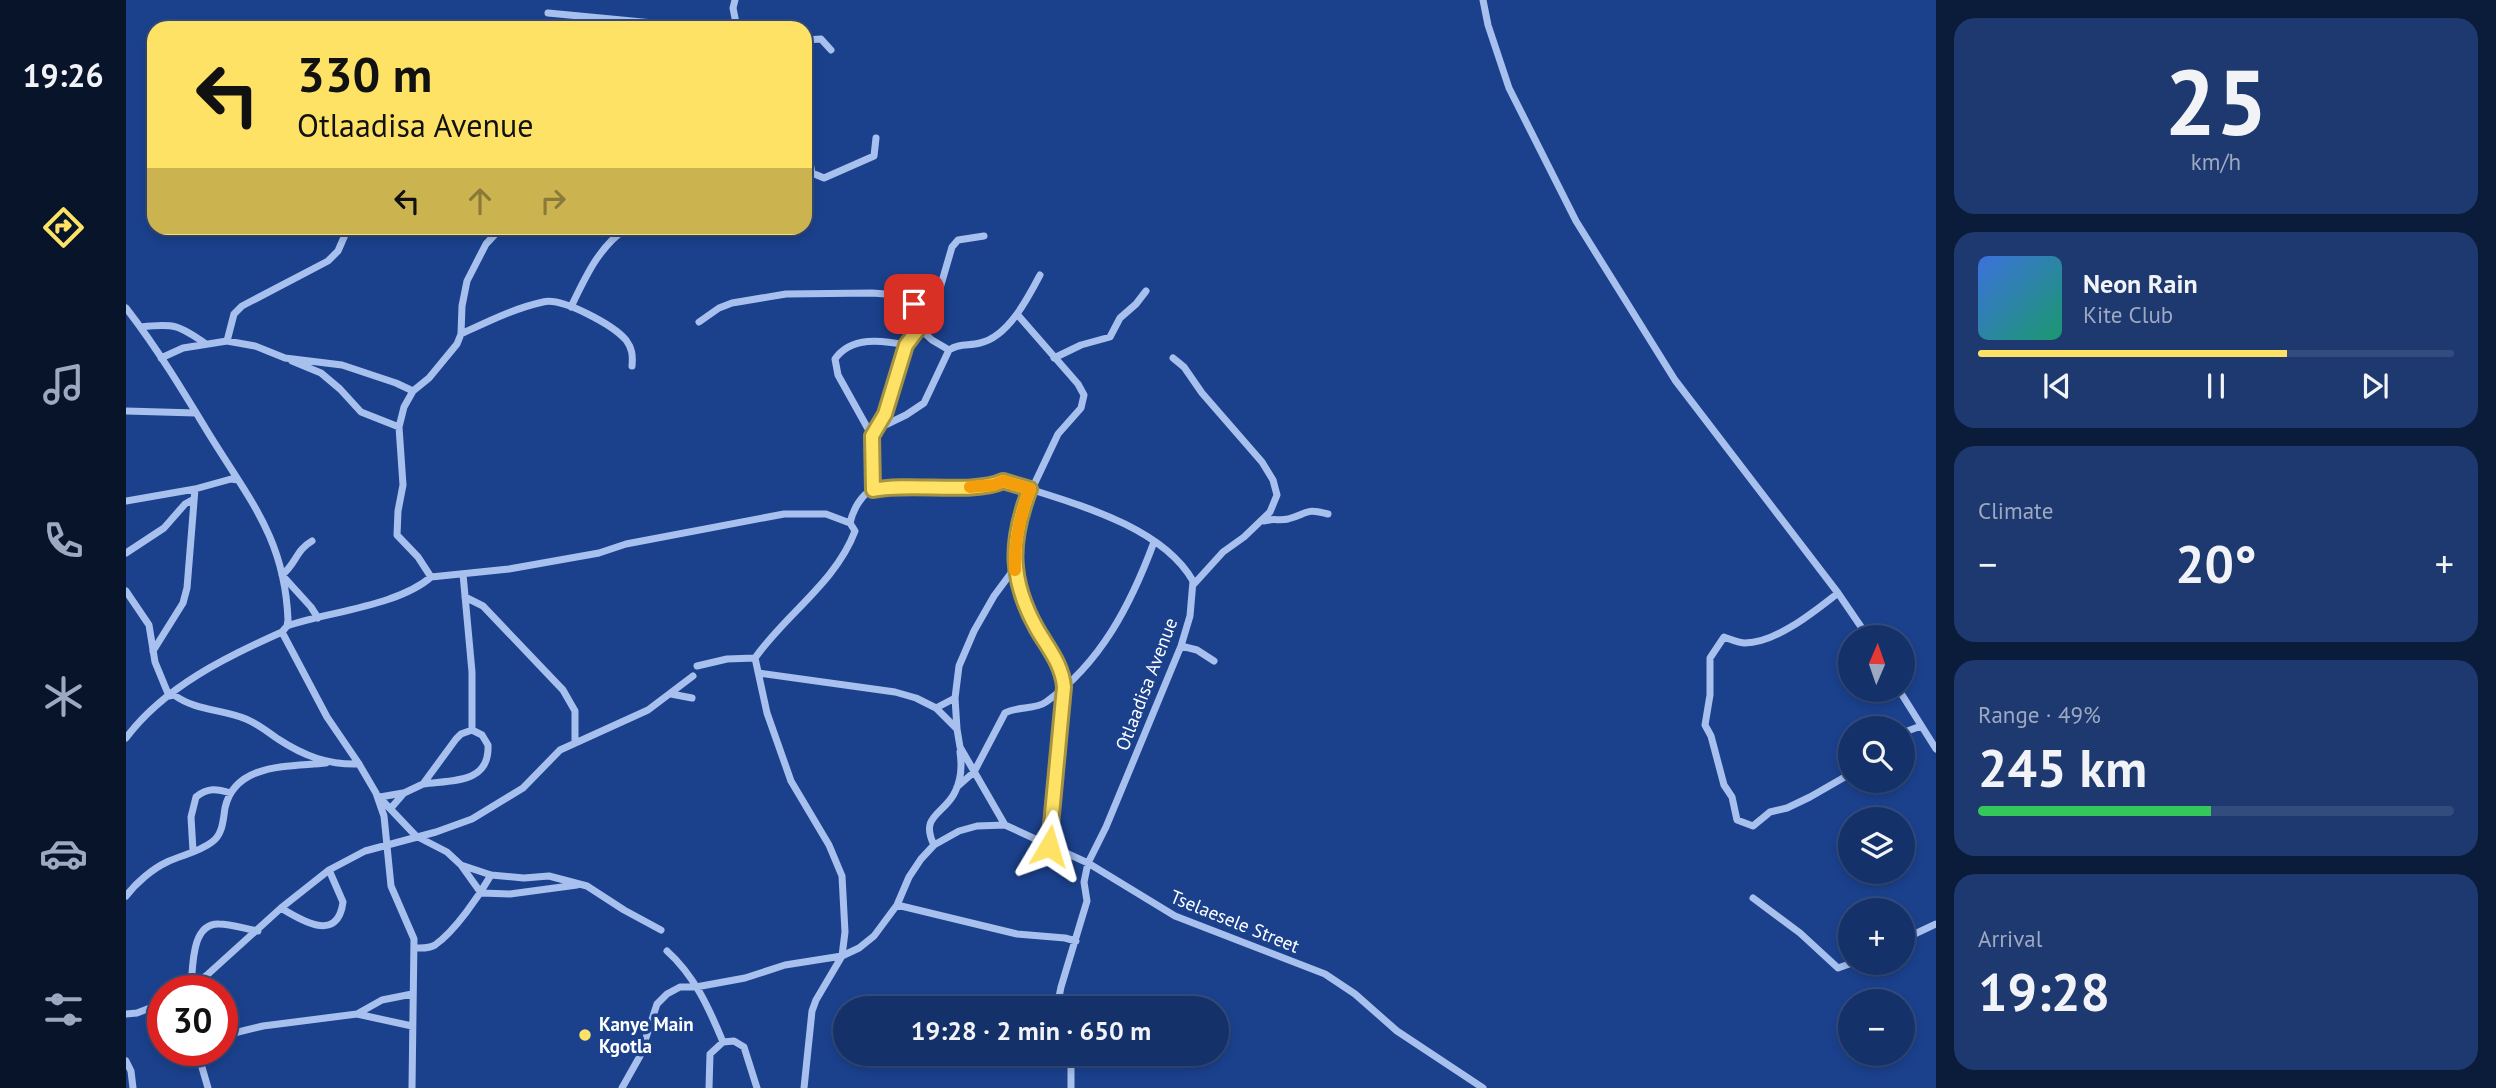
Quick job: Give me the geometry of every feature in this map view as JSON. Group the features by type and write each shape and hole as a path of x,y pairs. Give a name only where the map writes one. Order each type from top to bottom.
{"street":[{"path":"735,0 733,8 736,21"},
{"path":"1483,0 1509,88 1576,221 1675,380 1860,625"},
{"path":"548,13 632,21"},
{"path":"812,40 821,39 831,50"},
{"path":"812,173 824,178 874,156 876,138"},
{"path":"227,341 234,314 242,306 328,261 338,251 345,235"},
{"path":"431,577 418,557 397,535 403,485 399,427 404,407 413,391 443,363 457,344 461,334 462,306 467,281 486,244 494,235"},
{"path":"571,307 589,268 617,235"},
{"path":"916,313 938,295 951,247 958,240 984,236"},
{"path":"877,429 923,403 948,350 956,345 984,343 995,337 1017,314 1040,275"},
{"path":"1054,358 1081,345 1110,337 1120,318 1146,291"},
{"path":"699,322 719,308 741,300 815,292 829,295 898,295 912,300 919,328 948,350"},
{"path":"461,334 544,301 571,307 625,338 633,354 632,366"},
{"path":"126,308 197,413 265,523 282,575 287,613 284,629 327,717 378,795 416,836 447,852 461,865 481,893 502,895 582,884"},
{"path":"1017,314 1082,390 1084,401 1058,434 1030,489 1016,538 1014,569 1029,612 1063,677 1049,846"},
{"path":"141,327 167,324 178,327 206,344"},
{"path":"872,436 885,414 906,345 919,328"},
{"path":"873,490 872,436 836,369 835,359 848,347 872,340 906,345"},
{"path":"161,358 183,348 227,341 255,346 321,373 361,412 399,427"},
{"path":"285,358 342,365 370,373 413,391"},
{"path":"850,523 856,507 863,497 873,490 888,487 977,487 1003,481 1098,512 1154,542 1171,555 1192,578 1194,584 1223,552 1260,522 1275,504 1276,495 1273,480 1234,428 1184,367 1173,358"},
{"path":"126,411 197,413"},
{"path":"126,501 195,489 231,479 239,481"},
{"path":"153,651 183,603 187,588 195,489"},
{"path":"126,553 164,528 185,504 194,499"},
{"path":"1260,522 1269,519 1287,520 1311,509 1328,514"},
{"path":"126,738 145,715 215,665 284,629 390,598 423,584 431,577 509,569 784,514 827,514 850,523 856,531 837,568 769,638 755,658 766,713 791,780 830,845 842,876 845,932 842,956 812,1011 804,1088"},
{"path":"282,575 293,566 301,548 312,541"},
{"path":"957,787 974,772 1005,713 1045,704 1085,669 1131,599 1154,542"},
{"path":"934,845 929,835 929,826 934,816 955,793 961,760 955,698 959,666 974,631 994,596 1014,569"},
{"path":"463,574 472,672 472,730"},
{"path":"282,575 311,607 317,618"},
{"name":"Otlaadisa Avenue","path":"1059,996 1087,901 1084,882 1087,863 1106,827 1181,646 1190,616 1194,584"},
{"path":"126,591 149,625 153,651 169,696"},
{"path":"1838,593 1808,615 1767,639 1744,643 1724,637 1710,658 1710,695 1705,724 1711,736 1724,785 1732,797 1737,820 1752,826 1770,813 1787,808 1838,781"},
{"path":"465,597 483,606 563,690 575,711 575,742"},
{"path":"1181,646 1197,650 1214,661"},
{"path":"696,666 727,659 755,658"},
{"path":"759,673 895,692 936,708 957,729"},
{"path":"205,975 329,870 365,851 472,819 523,788 561,750 638,715 693,676"},
{"path":"671,694 692,698"},
{"path":"169,696 174,695 205,710 249,720 300,752 330,763"},
{"path":"936,708 955,698"},
{"path":"1907,702 1936,749"},
{"path":"1915,728 1922,726"},
{"path":"378,795 404,793 423,784 470,777 486,765 488,744 482,734 472,730 461,734 423,784"},
{"path":"622,1088 639,1056 657,1004 667,994 680,987 696,987 745,978 785,965 842,956 870,941 897,905 909,877 921,859 934,845 951,835 977,826 1005,825 960,747"},
{"path":"126,896 132,888 165,863 204,848 216,838 231,793 245,779 260,771 330,763 359,764"},
{"path":"193,851 191,817 196,797 207,789 231,793"},
{"path":"391,808 404,793"},
{"path":"378,795 384,816 391,886 411,930 414,948 412,1088"},
{"name":"Tselaesele Street","path":"1005,825 1087,863 1175,916 1325,975 1355,995 1397,1031 1483,1088"},
{"path":"461,865 491,875 524,878 549,876 582,884 661,930"},
{"path":"281,908 308,925 327,925 337,918 343,902 329,870"},
{"path":"414,948 438,943 481,893 491,875"},
{"path":"524,878 525,892"},
{"path":"1753,898 1800,933 1838,968"},
{"path":"897,905 1017,934 1076,941"},
{"path":"191,975 195,951 202,931 207,927 216,923 258,931"},
{"path":"1915,934 1936,925"},
{"path":"667,951 696,987 723,1042"},
{"path":"357,1014 382,1000 412,994"},
{"path":"126,1014 147,1009"},
{"path":"238,1032 262,1026 357,1014 412,1026"},
{"path":"709,1088 710,1054 723,1042 734,1041 744,1047 757,1088"},
{"path":"126,1061 131,1071 133,1088"},
{"path":"202,1066 208,1088"},
{"path":"1071,1066 1071,1088"}],"slow traffic":[{"path":"970,487 994,485 1003,481 1030,489 1016,538 1015,570"}],"place":[{"name":"Kanye Main Kgotla","path":"585,1035"}],"route":[{"path":"914,304 919,328 906,345 885,414 872,436 873,490 915,486 977,487 1003,481 1030,489 1016,538 1014,569 1029,612 1063,677 1064,687 1049,846"}]}
